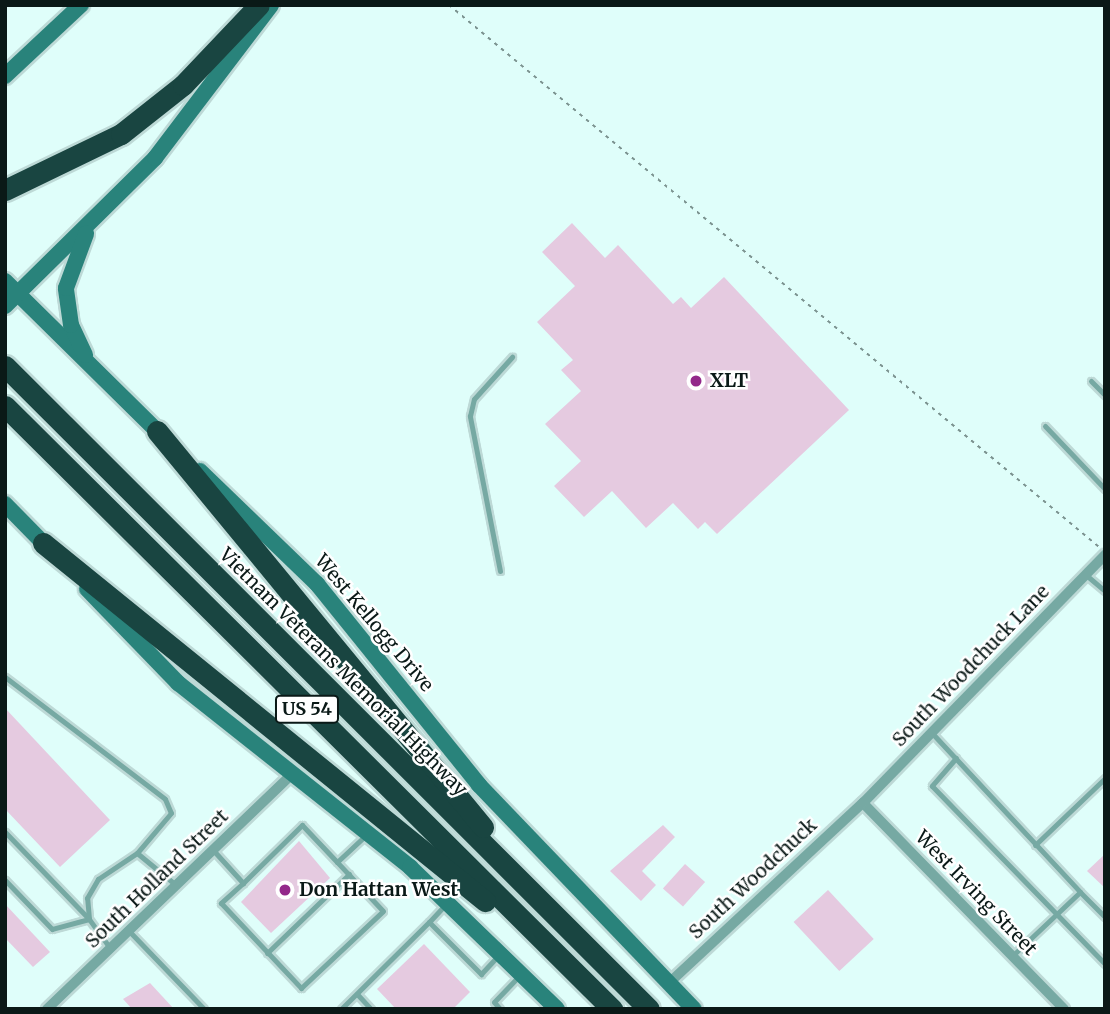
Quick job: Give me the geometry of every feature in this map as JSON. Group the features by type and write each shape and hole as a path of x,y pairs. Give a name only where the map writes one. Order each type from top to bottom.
{"highway":[{"path":"5,190 121,134 183,85 259,5"},
{"name":"Vietnam Veterans Memorial Highway","path":"5,366 649,1009"},
{"name":"US 54","path":"5,406 612,1009"},
{"path":"157,431 252,540 540,900"},
{"path":"43,543 612,1009"}],"main road":[{"path":"5,75 81,5"},
{"path":"10,301 105,209 184,123 271,5"},
{"path":"89,363 71,326 66,288 88,231 105,209"},
{"name":"West Kellogg Drive","path":"5,281 10,301 89,363 317,584 479,785 694,1009"},
{"path":"5,504 178,683 367,834 447,903 557,1009"}],"street":[{"name":"South Woodchuck Lane","path":"863,803 1105,553"},
{"name":"South Holland Street","path":"47,1009 290,775"},
{"name":"South Woodchuck","path":"669,983 863,803"},
{"name":"West Irving Street","path":"863,803 1064,1009"}],"lane":[{"path":"500,571 470,416 474,399 512,357"},
{"path":"1091,381 1105,395"},
{"path":"1045,426 1105,489"},
{"path":"1085,575 1105,591"},
{"path":"5,677 165,799 171,813 137,853 98,878 87,898 89,919"},
{"path":"931,732 1105,917"},
{"path":"956,758 932,786 1105,964"},
{"path":"1035,845 1105,778"},
{"path":"302,825 337,862 383,911 301,988 221,904 302,825"},
{"path":"5,832 89,919 110,948"},
{"path":"337,862 367,834"},
{"path":"213,850 243,883"},
{"path":"137,853 176,885"},
{"path":"267,953 349,874"},
{"path":"5,880 52,929 89,919"},
{"path":"1012,956 1080,892"},
{"path":"341,1009 447,903"},
{"path":"429,922 481,974 501,954"},
{"path":"129,931 204,1009"},
{"path":"500,1009 494,1002 522,974"},
{"path":"357,993 371,1009"}],"path":[{"path":"449,5 1105,553"}],"building":[{"name":"XLT","path":"572,223 605,258 618,245 673,304 681,297 691,308 724,277 849,410 717,534 705,522 698,529 673,503 646,528 612,491 584,517 554,486 581,461 545,424 581,391 561,370 573,360 537,322 575,286 542,252"},
{"path":"5,708 110,820 60,867 5,809"},
{"path":"663,825 675,837 642,871 656,885 641,901 610,871"},
{"name":"Don Hattan West","path":"299,841 330,878 271,933 241,902"},
{"path":"1105,854 1105,888 1087,871"},
{"path":"685,864 705,882 683,907 663,889"},
{"path":"828,890 874,939 839,971 794,922"},
{"path":"5,904 50,952 33,967 5,938"},
{"path":"424,944 470,992 453,1009 396,1009 377,989"},
{"path":"150,983 174,1009 132,1009 123,999"}],"place":[{"name":"XLT","path":"696,381"},
{"name":"Don Hattan West","path":"285,890"}]}
